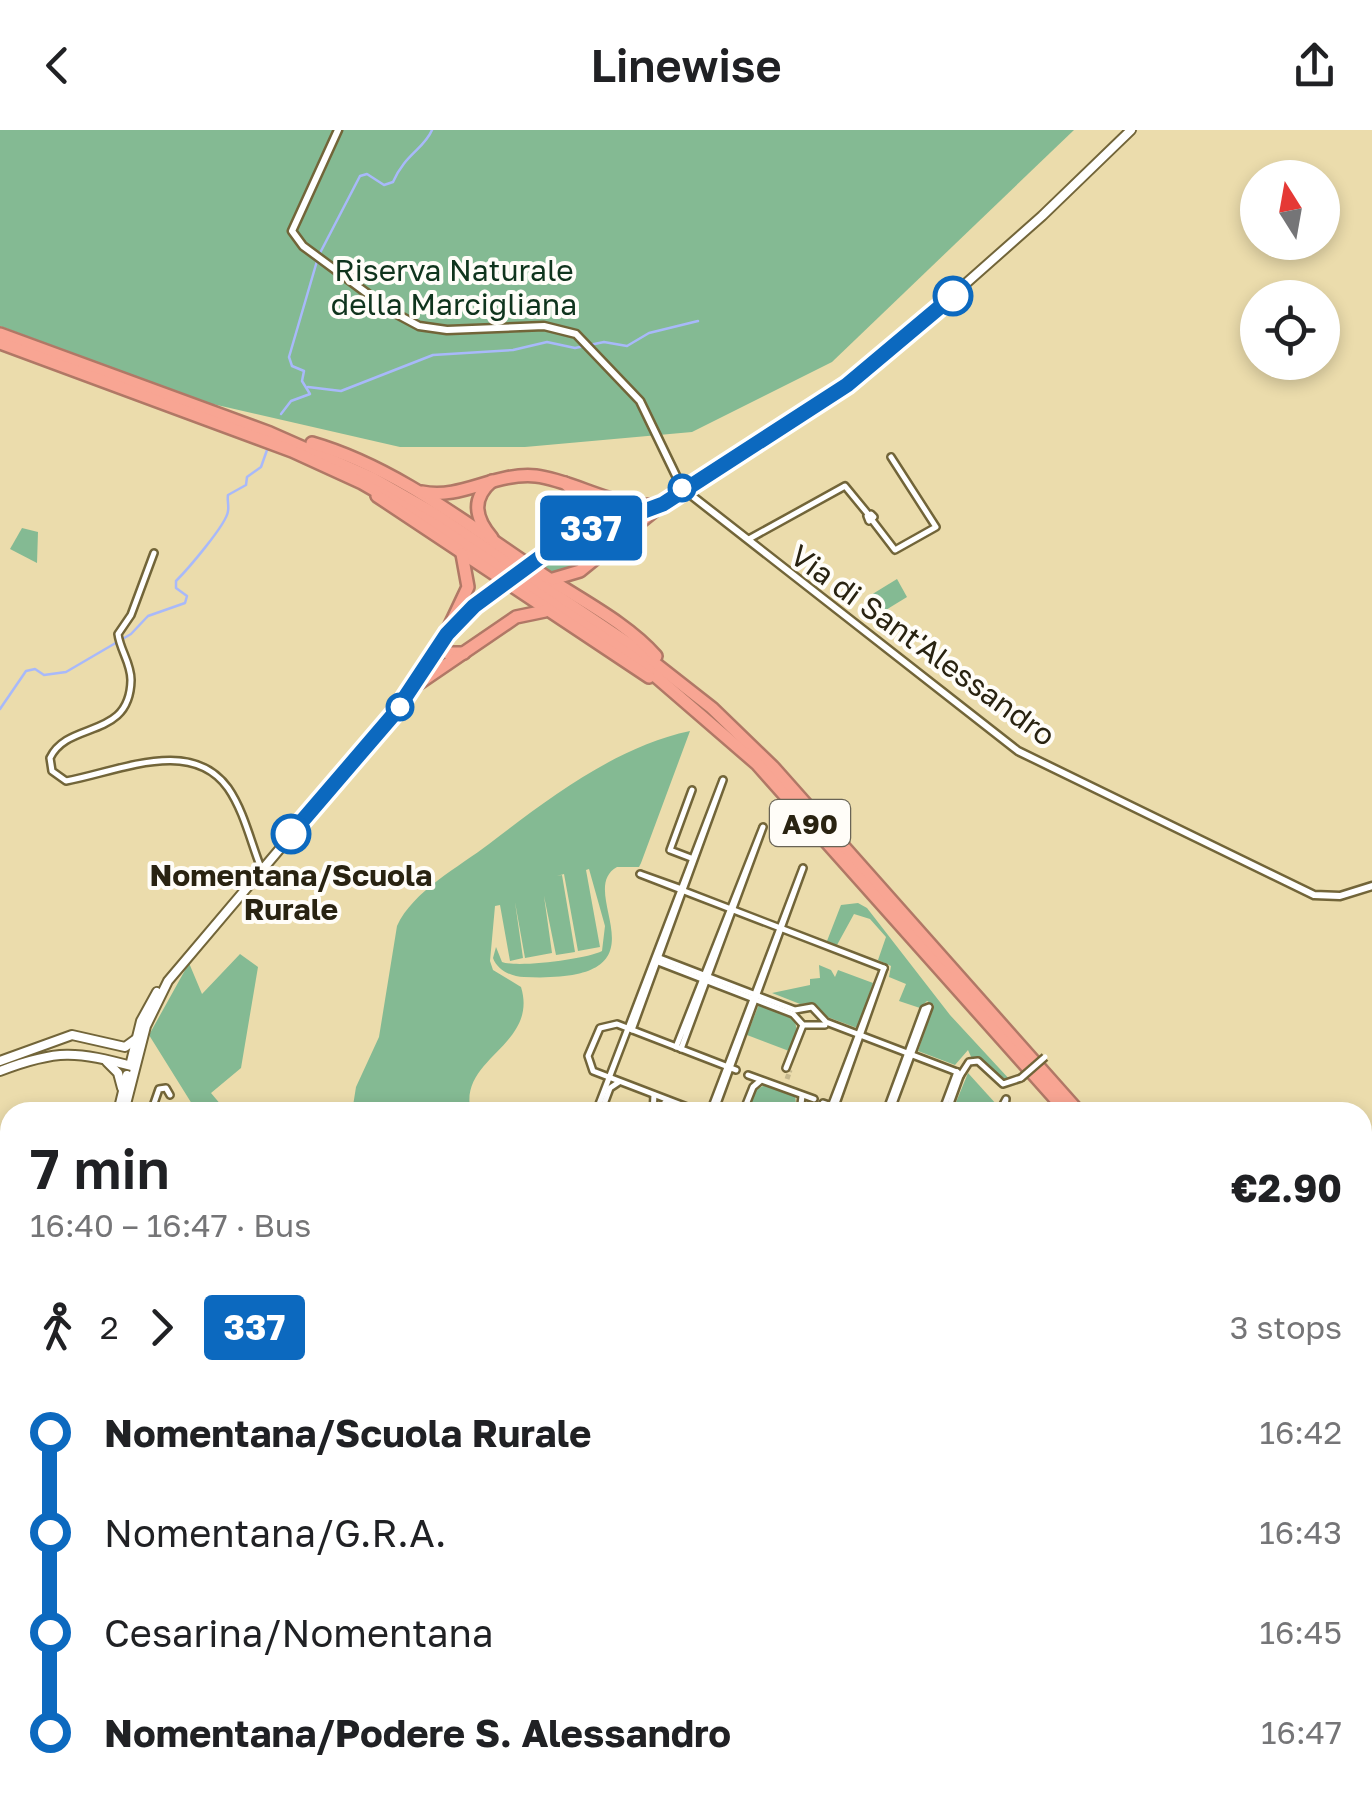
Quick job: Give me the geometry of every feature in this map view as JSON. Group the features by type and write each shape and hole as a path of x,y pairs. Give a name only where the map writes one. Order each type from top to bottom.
{"highway":[{"name":"A90","path":"0,334 270,433 372,478 436,514 668,671 773,768 1070,1102"},
{"name":"A90","path":"3,345 292,451 362,484 497,565 682,694 768,776 1057,1102"},
{"path":"270,433 336,451 413,490 580,598 647,646 668,671"},
{"path":"413,490 449,494 498,478 557,480 636,507 663,504"},
{"path":"498,478 484,488 477,508 484,528 498,545"},
{"path":"557,480 573,490 581,507 577,524 561,542"},
{"path":"362,484 390,508 682,694"},
{"path":"549,579 565,578 580,571 663,504"},
{"path":"585,530 600,540 596,558"},
{"path":"462,554 468,587 442,642 446,652 468,651"},
{"path":"580,571 574,585 580,598"},
{"path":"516,617 522,604 519,592"},
{"path":"415,686 516,617 532,611 549,612"},
{"path":"453,627 454,646 468,651"}],"main road":[{"path":"123,1102 136,1039 149,1003 415,686 453,627 500,586 561,542 663,504 876,363 1050,209 1131,130"},
{"path":"122,1102 148,1020 168,981"},
{"path":"0,1061 72,1036 125,1047 136,1039"},
{"path":"0,1072 54,1053 95,1055 132,1066"},
{"path":"95,1055 117,1071 123,1092"}],"street":[{"path":"338,130 292,225 302,246 419,326 447,330 544,326 567,330 584,341 640,401 682,488"},
{"path":"747,541 845,486 895,550 936,526 891,457"},
{"name":"Via di Sant'Alessandro","path":"682,488 1018,751 1314,895 1340,896 1372,886"},
{"path":"154,553 118,639 130,677 123,709 112,721 56,749 50,758 54,776 71,780 164,761 200,764 231,793 261,868"},
{"path":"602,1102 724,780 691,858 681,890"},
{"path":"691,858 670,850 692,790"},
{"path":"679,1048 763,828 732,909"},
{"path":"716,1102 802,868 781,928"},
{"path":"681,890 640,874 884,968 835,1102"},
{"path":"656,959 799,1012 812,1007 817,1015 859,1036"},
{"path":"892,1102 924,1009 929,1007 909,1055"},
{"path":"788,1069 803,1025 799,1012"},
{"path":"814,1023 817,1015"},
{"path":"803,1025 814,1023 859,1036 959,1074"},
{"path":"672,1102 610,1079 590,1067 594,1040 606,1024 630,1029 731,1069"},
{"path":"948,1102 959,1074 969,1062 978,1061 1003,1084 1021,1078 1045,1057"},
{"path":"748,1075 814,1100"},
{"path":"781,1086 784,1078"},
{"path":"747,1102 754,1085 763,1080"},
{"path":"603,1102 610,1088 619,1082"},
{"path":"154,1102 159,1089 166,1088 170,1095"},
{"path":"801,1102 802,1095"},
{"path":"654,1096 654,1102"}],"green space":[{"name":"Riserva Naturale della Marcigliana","path":"0,130 1074,130 832,362 692,432 525,447 400,447 204,402 0,326"},
{"path":"22,528 38,532 37,563 10,549"},
{"path":"582,536 595,537 596,553 574,571 550,576 534,564"},
{"path":"897,579 907,597 876,616 866,598"},
{"path":"690,731 639,867 617,867 606,879 610,952 598,966 571,975 519,977 501,969 493,958 496,947 502,962 510,964 552,962 602,951 605,926 589,869 586,870 600,947 578,951 564,874 557,876 562,875 575,952 556,955 544,896 552,953 525,958 515,902 523,958 510,961 500,905 495,906 490,961 493,970 521,987 523,1007 519,1024 475,1078 470,1102 354,1102 356,1087 379,1037 397,926 404,913 438,880 535,810 609,762"},
{"path":"858,903 867,908 950,1015 1011,1081 972,1059 968,1050 955,1065 918,1051 934,1005 927,1001 920,1008 899,1001 906,984 889,977 891,966 878,960 886,937 870,919 854,914 837,945 827,941 841,905"},
{"path":"240,954 258,967 241,1068 211,1093 219,1102 191,1102 149,1035 189,963 202,994"},
{"path":"819,965 831,970 835,977 838,970 873,983 857,1028 822,1015 814,1003 800,1004 772,993 810,985 810,979 820,978"},
{"path":"759,1004 794,1018 797,1030 789,1051 747,1035"},
{"path":"968,1073 994,1102 956,1102"},
{"path":"765,1085 795,1095 796,1102 750,1102 755,1090"}],"waterway":[{"path":"320,253 360,176 367,174 384,185 393,182 432,130"},
{"path":"281,414 291,401 310,394 302,381 304,371 292,366 289,357 317,261"},
{"path":"308,387 341,391 433,355 513,350 547,342 575,348 604,342 627,346 649,333 698,321"},
{"path":"0,709 26,671 35,669 44,675 66,672 131,634 148,616 185,603 187,596 176,588 176,581 221,526 228,511 228,495 246,485 247,477 261,467 267,450"}],"tunnel":[{"path":"787,1079 790,1070"}],"bus line":[{"name":"337","path":"291,834 394,714 447,634 474,606 561,542 663,504 682,488 847,385 953,296"}],"place":[{"name":"Nomentana/Scuola Rurale","path":"291,834"}]}
